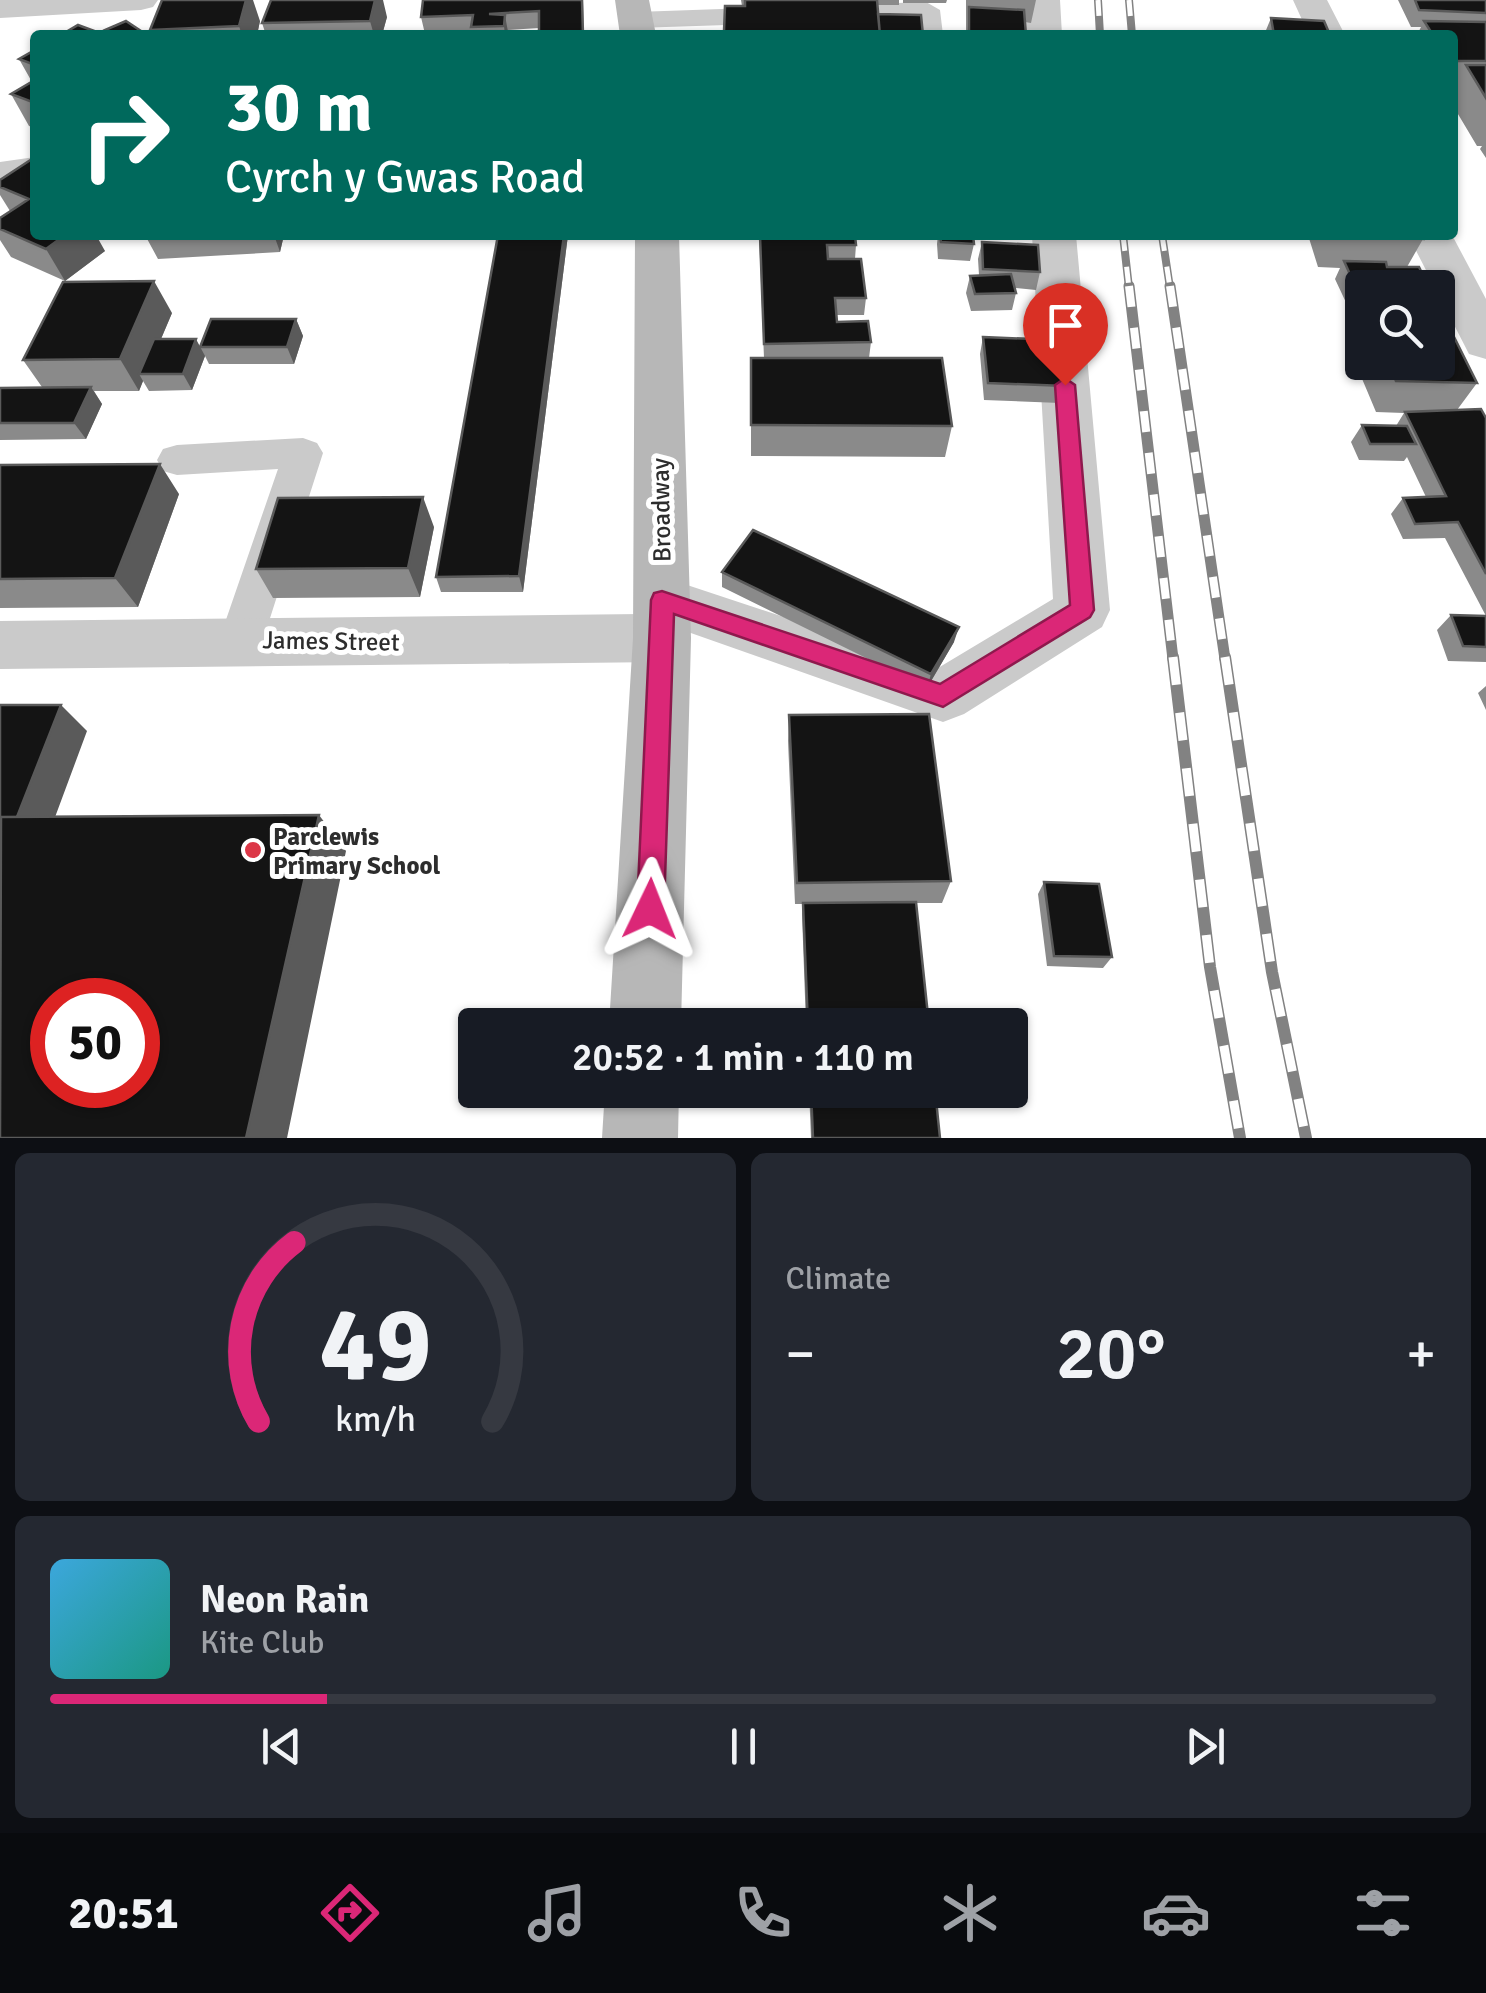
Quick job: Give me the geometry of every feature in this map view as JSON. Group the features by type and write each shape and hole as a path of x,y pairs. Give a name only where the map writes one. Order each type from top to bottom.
{"main road":[{"name":"Broadway","path":"646,1008 662,619 657,240"},
{"path":"640,1138 641,1108"}],"street":[{"path":"1,11 141,0"},
{"path":"1043,0 1044,30"},
{"path":"1310,0 1325,30"},
{"name":"James Street","path":"0,645 241,640 662,619 943,696 1082,610 1054,240"},
{"path":"1433,240 1486,343"}],"lane":[{"path":"636,18 926,10 928,30"},
{"path":"0,170 30,167"},
{"path":"177,460 303,453 241,640"}],"building":[{"path":"162,0 246,0 239,26 150,30"},
{"path":"271,0 375,0 370,21 262,23"},
{"path":"423,0 582,0 583,30 539,30 539,11 489,14 505,15 504,26 471,27 473,15 421,17"},
{"path":"745,0 877,0 880,30 724,30 725,6 745,6"},
{"path":"1415,0 1486,0 1486,13 1419,10"},
{"path":"969,7 1024,10 1026,30 969,30"},
{"path":"878,14 921,15 922,30 880,30"},
{"path":"1271,18 1324,21 1328,30 1273,30"},
{"path":"126,21 140,30 105,30"},
{"path":"1424,21 1486,22 1486,61 1458,61 1458,30 1430,30"},
{"path":"1466,65 1486,65 1486,98"},
{"path":"30,83 30,101 11,94"},
{"path":"30,160 30,240 58,240 46,249 0,229 0,218 29,199 0,187 0,180"},
{"path":"497,240 563,240 519,576 436,577"},
{"path":"760,240 856,240 856,245 827,245 828,259 861,259 866,298 835,298 837,322 868,321 871,342 764,344"},
{"path":"974,240 974,244 941,242"},
{"path":"982,242 1038,245 1040,272 983,269"},
{"path":"1344,261 1386,262 1387,267 1420,270 1348,270"},
{"path":"1011,274 1016,293 975,294 970,276"},
{"path":"154,281 120,359 23,360 63,282"},
{"path":"211,319 296,319 287,347 200,347"},
{"path":"983,337 1057,340 1065,386 988,383"},
{"path":"154,339 196,339 183,374 139,374"},
{"path":"1455,339 1477,383 1396,381 1455,380"},
{"path":"751,358 942,358 952,426 751,425"},
{"path":"91,387 74,423 0,423 0,388"},
{"path":"1481,409 1486,418 1486,574 1458,522 1415,524 1403,498 1446,496 1405,412"},
{"path":"1362,425 1407,426 1416,444 1370,444"},
{"path":"160,464 115,578 0,579 0,465"},
{"path":"423,497 408,568 256,569 278,498"},
{"path":"753,530 959,627 931,674 722,572"},
{"path":"1451,615 1486,616 1486,647 1463,646"},
{"path":"0,705 61,705 17,817 0,818"},
{"path":"929,714 951,881 797,883 789,715"},
{"path":"319,815 246,1138 0,1138 1,817"},
{"path":"1044,882 1099,884 1112,957 1054,956"},
{"path":"916,902 927,1008 807,1008 803,903"},
{"path":"812,1108 937,1108 940,1138 813,1138"}],"railway":[{"path":"1098,0 1100,30"},
{"path":"1129,0 1132,30"},
{"path":"1124,240 1129,288"},
{"path":"1163,240 1170,288"},
{"path":"1129,286 1173,659"},
{"path":"1170,286 1225,659"},
{"path":"1173,657 1210,967 1240,1138"},
{"path":"1225,657 1272,972 1306,1138"}],"place":[{"name":"Parclewis Primary School","path":"253,850"}],"route":[{"path":"650,909 662,600 943,696 1082,610 1065,385"}]}
